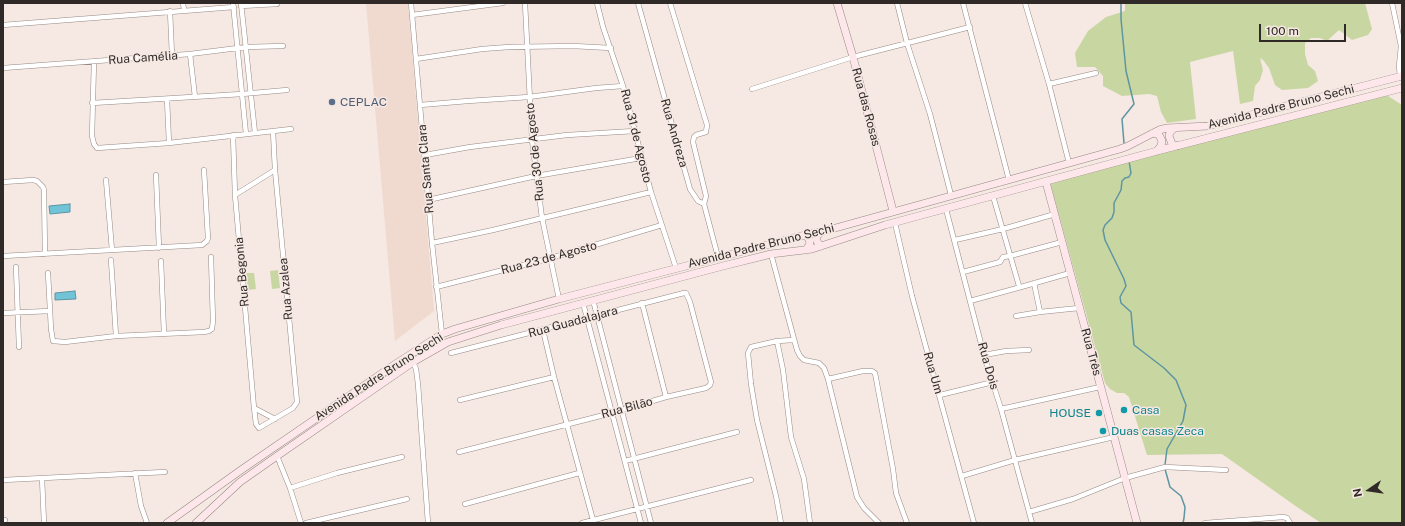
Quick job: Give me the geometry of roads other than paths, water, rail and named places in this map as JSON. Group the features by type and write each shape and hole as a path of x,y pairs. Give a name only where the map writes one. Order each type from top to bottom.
{"main road":[{"name":"Rua das Rosas","path":"837,3 853,57 893,211"},
{"name":"Avenida Padre Bruno Sechi","path":"167,523 176,520 241,470 397,362 442,334 463,326 559,298 805,234 821,232 1009,180 1128,146 1153,133 1167,128 1208,126 1401,76"},
{"name":"Avenida Padre Bruno Sechi","path":"196,523 235,487 277,456 413,362 451,341 502,325 593,300 771,254 806,250 895,223 1157,151 1402,88"},
{"path":"1175,128 1168,136 1172,144 1177,146"},
{"path":"1153,133 1158,135 1162,141 1162,146 1157,151"},
{"name":"Rua Três","path":"1046,182 1137,523"},
{"path":"821,232 816,239 821,246"},
{"path":"805,234 809,239 810,244 806,250"}],"street":[{"path":"183,3 184,10"},
{"name":"Rua Santa Clara","path":"411,3 436,287 442,334"},
{"path":"412,15 503,3"},
{"name":"Rua 30 de Agosto","path":"525,3 529,97 536,176 542,218 559,298"},
{"name":"Rua 31 de Agosto","path":"597,3 623,86 651,192 676,268"},
{"name":"Rua Andreza","path":"638,3 690,189 698,201 704,204 718,257"},
{"path":"670,3 707,125 706,132 696,135 693,142 706,196 704,204"},
{"path":"897,3 907,43 930,114 951,195"},
{"path":"963,3 1009,180"},
{"path":"1025,3 1049,84 1069,163"},
{"path":"1392,3 1401,46 1398,66 1401,76"},
{"path":"255,133 241,5 277,4"},
{"path":"3,25 233,5 246,134"},
{"path":"170,11 172,55"},
{"path":"752,89 853,57 970,27"},
{"name":"Rua Camélia","path":"3,68 190,54 246,47 283,46"},
{"path":"416,59 482,49 573,46 611,48"},
{"path":"190,54 195,97"},
{"path":"94,61 92,102 93,141 95,147 99,148 169,143 291,129"},
{"path":"1049,84 1096,73"},
{"path":"420,105 529,97 623,86"},
{"path":"92,102 195,97 287,90"},
{"path":"167,98 169,143"},
{"name":"Rua Azalea","path":"261,428 293,408 297,402 275,170 273,131"},
{"path":"425,155 470,147 594,133 635,131"},
{"name":"Rua Begonia","path":"233,135 235,195 254,408 256,424 258,428 261,428"},
{"path":"428,200 536,176 641,158"},
{"path":"3,256 202,245 207,241 208,232 204,170"},
{"path":"235,195 275,170"},
{"path":"156,175 159,248"},
{"path":"3,182 33,180 37,181 43,186 45,254"},
{"path":"106,180 112,250"},
{"path":"432,243 651,192"},
{"path":"993,196 1018,285 1021,287"},
{"name":"Rua Dois","path":"946,209 984,354 1016,460 1032,523"},
{"path":"955,240 1003,229 1055,214"},
{"name":"Rua Um","path":"895,223 912,296 974,523"},
{"name":"Rua 23 de Agosto","path":"436,287 551,258 662,225"},
{"path":"963,272 1000,262 1003,256 1010,256 1062,242"},
{"path":"771,254 794,340 800,356 804,360 822,365 828,379 857,497 864,508 879,523"},
{"path":"48,273 53,342 116,336 207,332 212,329 213,321 210,257"},
{"path":"111,260 116,336"},
{"path":"161,260 164,334"},
{"path":"16,267 19,347"},
{"path":"970,301 1070,273"},
{"path":"1034,282 1040,312"},
{"name":"Rua Guadalajara","path":"451,353 680,293 686,293 690,302"},
{"path":"593,300 651,523"},
{"name":"Rua Bilão","path":"459,452 566,423 612,413 666,397 706,388 711,382 690,302"},
{"path":"583,303 641,523"},
{"path":"642,303 666,397"},
{"path":"1016,316 1079,308"},
{"path":"3,313 50,311"},
{"path":"542,330 579,473 593,520"},
{"path":"781,523 753,401 748,356 751,347 777,341 794,340"},
{"path":"777,341 783,370 791,437 805,485 810,523"},
{"path":"984,354 1029,350"},
{"path":"413,362 416,369 418,384 428,523"},
{"path":"828,379 863,372 872,371 875,373 894,469 896,493 907,523"},
{"path":"460,400 554,377"},
{"path":"940,395 993,382"},
{"path":"1001,409 1100,387"},
{"path":"254,408 275,419"},
{"path":"625,461 737,432"},
{"path":"962,476 1016,460 1114,437"},
{"path":"277,456 290,488 301,523"},
{"path":"290,488 330,475 402,457"},
{"path":"1029,512 1073,499 1125,478 1165,467 1226,470"},
{"path":"3,480 164,472"},
{"path":"135,473 141,506 147,523"},
{"path":"465,504 579,473"},
{"path":"42,478 44,523"},
{"path":"582,523 751,480"},
{"path":"306,523 407,499"},
{"path":"1205,523 1283,517 1287,518 1290,523"}],"water":[{"path":"70,204 70,212 50,214 49,206"},
{"path":"75,291 76,299 55,300 55,293"}],"waterway":[{"path":"1121,3 1126,71 1134,104 1122,119 1124,143"},
{"path":"1129,161 1131,173 1129,177 1122,181 1121,190 1114,203 1112,218 1105,225 1103,230 1105,240 1126,286 1120,297 1121,303 1131,312 1134,345 1164,368 1176,380 1186,405 1183,421 1167,449 1165,465"},
{"path":"1165,469 1170,487 1181,496 1185,507 1183,523"}],"place":[{"name":"CEPLAC","path":"332,102"},
{"name":"Casa","path":"1124,410"},
{"name":"HOUSE","path":"1099,413"},
{"name":"Duas casas Zeca","path":"1103,431"}]}
